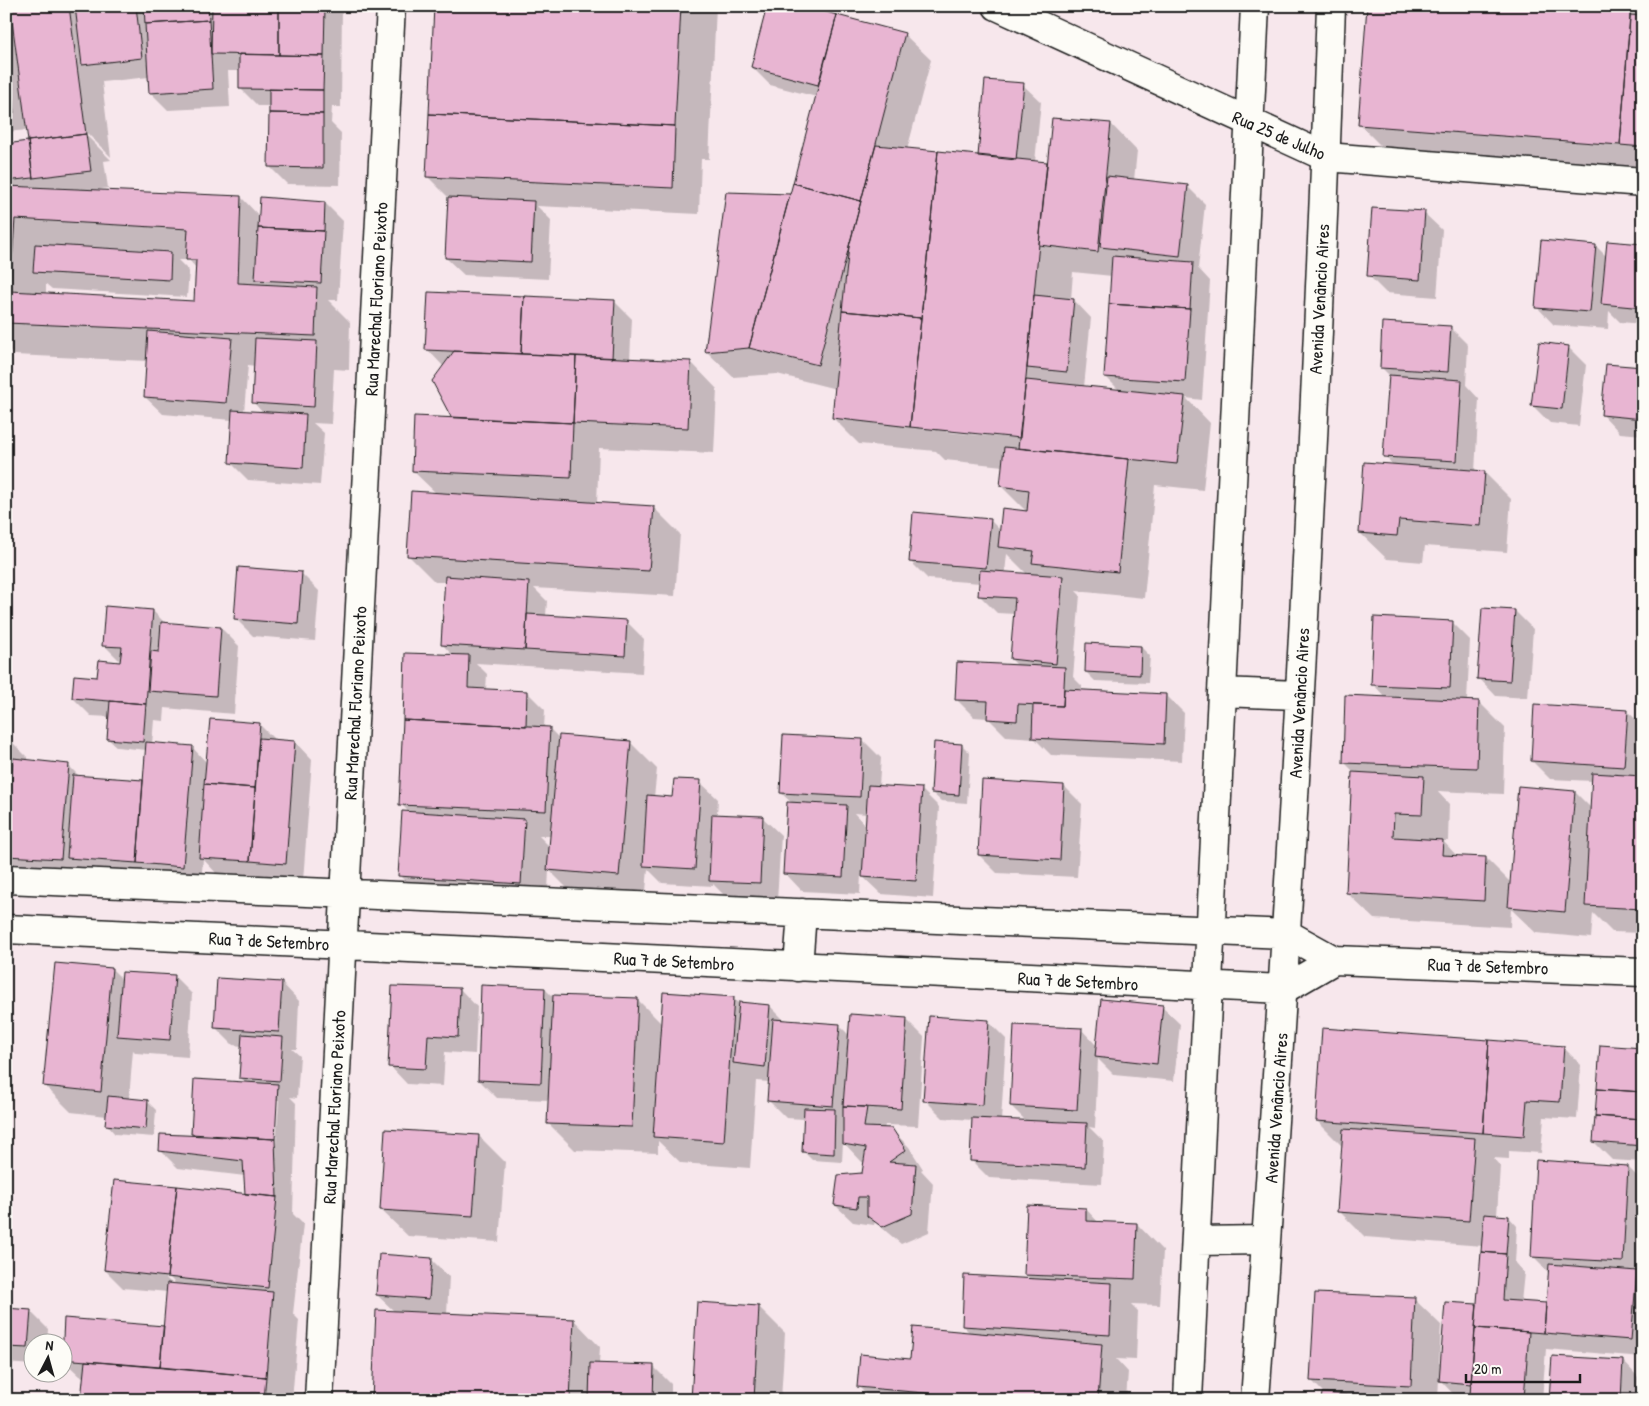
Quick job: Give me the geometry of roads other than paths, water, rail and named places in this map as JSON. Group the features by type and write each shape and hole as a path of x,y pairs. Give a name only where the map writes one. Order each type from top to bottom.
{"street":[{"name":"Rua Marechal Floriano Peixoto","path":"319,1400 391,6"},
{"name":"Rua 25 de Julho","path":"997,6 1248,123 1326,157 1643,182"},
{"path":"1188,1400 1255,6"},
{"name":"Avenida Venâncio Aires","path":"1255,1400 1284,990 1326,157 1331,6"},
{"path":"1222,692 1299,695"},
{"name":"Rua 7 de Setembro","path":"6,879 1287,934 1334,960 1643,972"},
{"path":"798,967 802,913"},
{"name":"Rua 7 de Setembro","path":"6,928 1284,990"},
{"path":"1284,990 1334,960"},
{"path":"1196,1241 1266,1240"}]}
